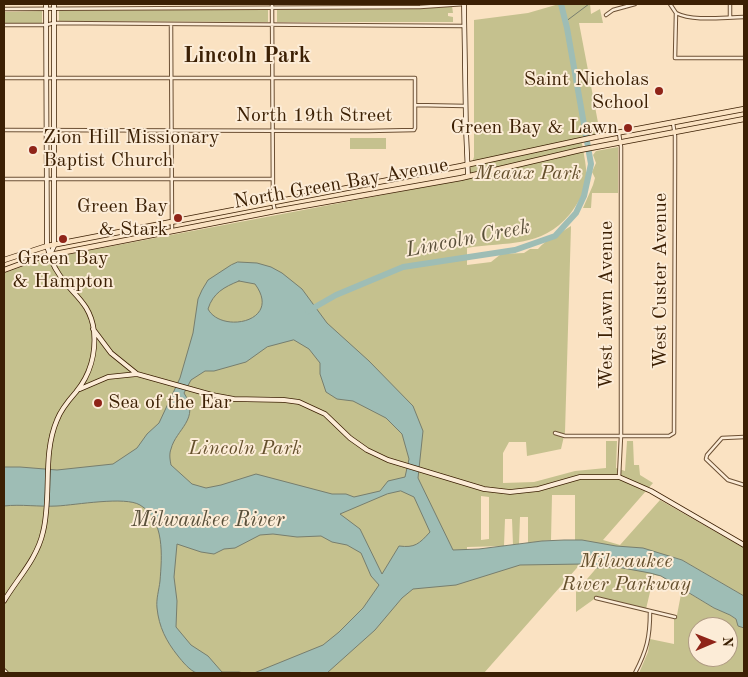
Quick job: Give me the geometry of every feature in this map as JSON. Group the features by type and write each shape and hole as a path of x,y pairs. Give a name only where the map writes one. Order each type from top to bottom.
{"main road":[{"name":"North Green Bay Avenue","path":"4,260 47,246 744,109"},
{"name":"North Green Bay Avenue","path":"4,270 50,255 468,176 580,150 744,119"},
{"path":"598,147 606,136"}],"street":[{"path":"4,9 46,6 171,8 272,6 420,7 464,4 466,165 468,176"},
{"path":"606,15 612,10 635,4"},
{"path":"670,4 682,16 694,18 744,18"},
{"path":"730,4 730,17"},
{"path":"46,6 47,246 57,272 87,309 94,329 112,353 137,374"},
{"path":"50,255 54,246 54,6"},
{"path":"272,6 273,202 275,211"},
{"path":"676,12 675,58 744,58"},
{"path":"4,25 46,25 54,23 464,26"},
{"path":"171,24 172,231"},
{"path":"4,78 415,78 415,105"},
{"name":"North 19th Street","path":"4,130 414,130 415,105 465,106"},
{"name":"West Custer Avenue","path":"621,436 669,436 674,431 675,132 672,123"},
{"name":"West Lawn Avenue","path":"619,134 621,143 621,436 619,477"},
{"path":"4,179 273,179"},
{"path":"4,601 35,554 43,532 50,445 57,420 78,390 91,365 94,352 94,329"},
{"path":"78,390 108,378 137,374 234,399 300,402 325,414 350,438 367,450 388,460 484,489 510,492 538,489 580,477 619,477 652,491 744,545"},
{"path":"555,433 565,436 621,436"},
{"path":"744,437 722,438 707,455 706,459 728,480 744,485"},
{"path":"596,598 675,617"},
{"path":"635,673 649,642 650,612"}],"green space":[{"name":"Lincoln Park","path":"559,4 590,4 591,14 600,9 603,23 579,23 600,133 581,137 586,168 585,187 581,198 570,214 559,225 547,233 523,242 467,248 467,265 491,262 501,254 524,253 530,249 538,249 549,239 571,226 565,432 561,449 527,456 526,442 509,442 503,453 503,483 534,482 575,471 606,468 606,441 617,441 616,468 625,471 627,441 633,441 634,465 639,465 640,475 653,483 603,540 620,545 660,500 744,548 744,596 682,560 669,556 661,576 654,575 646,609 597,597 576,612 576,592 599,565 588,541 575,540 575,495 552,495 551,540 528,543 528,517 520,517 519,544 513,545 512,519 505,519 504,546 467,547 467,551 583,561 484,673 4,673 4,273 60,256 467,179 474,157 474,20 528,13","holes":["481,496 489,497 489,539 481,540"]},
{"path":"452,6 453,13 448,13 448,16 453,17 453,22 277,22 277,8 397,9"},
{"path":"59,10 268,10 268,22 59,21"},
{"path":"42,11 42,23 4,23 4,12"},
{"path":"350,138 386,138 386,149 350,149"},
{"path":"618,147 618,193 592,193 591,208 583,208 595,178 592,172 596,163 593,155 596,151"},
{"path":"682,589 733,617 688,617 688,667 738,667 738,626 744,628 744,673 639,673 648,652 650,639 674,644 674,615 677,615"}],"water":[{"name":"Milwaukee River","path":"238,262 257,263 282,273 302,289 327,323 369,361 413,406 423,431 418,478 453,550 564,540 582,540 616,546 643,548 682,560 744,596 744,628 738,626 738,617 733,617 714,608 661,576 617,567 595,568 583,564 520,565 456,585 413,589 402,598 375,630 327,673 254,673 323,645 363,608 379,585 371,576 361,553 347,545 332,542 321,536 297,537 273,534 260,535 235,548 224,549 214,554 177,544 174,577 177,601 176,627 191,645 208,656 222,672 243,673 207,674 197,673 192,670 186,666 170,645 159,621 157,598 161,571 160,539 154,520 148,512 140,505 123,501 57,506 4,506 4,467 57,470 113,464 137,448 147,434 159,423 180,378 193,333 198,299 208,280","holes":["239,281 255,284 262,297 261,307 256,315 247,320 225,321 215,317 208,309 216,295 224,288","294,340 309,349 320,363 320,374 326,392 337,399 353,401 386,418 402,434 409,459 405,477 388,481 380,491 354,497 346,494 332,494 256,474 206,488 192,484 171,465 170,455 174,442 189,417 189,402 184,393 191,380 205,371 214,371 246,362 267,347","401,491 414,497 430,532 423,540 416,544 399,546 382,574 360,529 340,514 387,494"]}],"waterway":[{"name":"Lincoln Creek","path":"308,311 336,295 403,267 515,250 555,236 576,213 584,196 591,164 561,4"},
{"path":"565,22 589,4"}],"place":[{"name":"Saint Nicholas School","path":"659,91"},
{"name":"Green Bay & Lawn","path":"628,128"},
{"name":"Zion Hill Missionary Baptist Church","path":"33,150"},
{"name":"Green Bay & Stark","path":"178,218"},
{"name":"Green Bay & Hampton","path":"63,239"},
{"name":"Sea of the Ear","path":"98,403"}],"district":[{"name":"Lincoln Park","path":"247,56"}],"park label":[{"name":"Meaux Park","path":"528,174"},
{"name":"Milwaukee River Parkway","path":"626,574"}]}
